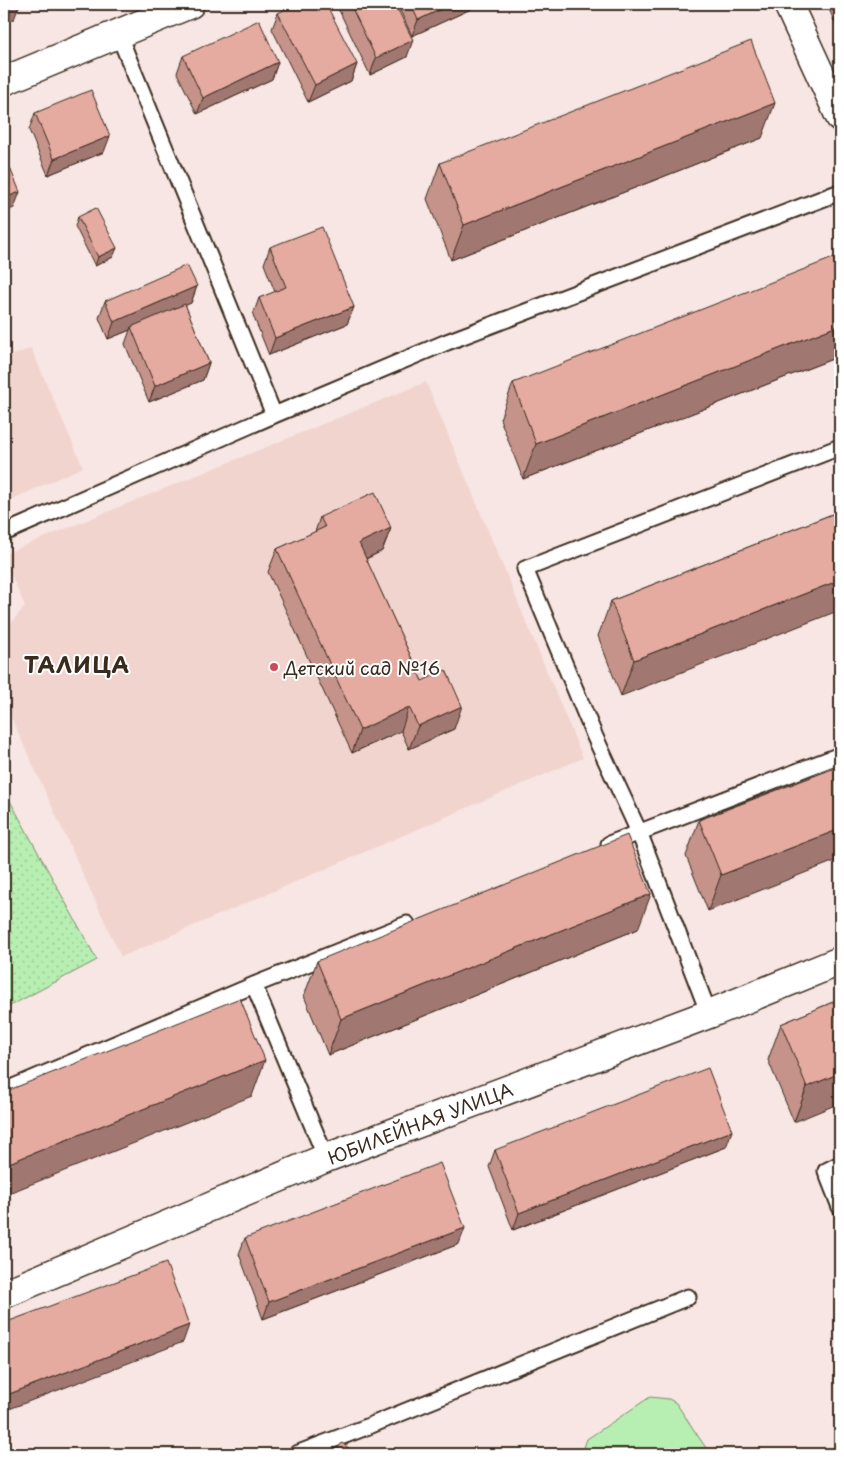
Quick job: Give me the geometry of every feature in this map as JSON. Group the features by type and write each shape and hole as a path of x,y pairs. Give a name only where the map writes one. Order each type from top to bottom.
{"street":[{"path":"4,80 190,4"},
{"path":"788,4 840,114"},
{"name":"ЮБИЛЕЙНАЯ УЛИЦА","path":"4,1294 326,1158 708,1014 840,961"}],"lane":[{"path":"118,33 274,415"},
{"path":"4,533 447,342 840,192"},
{"path":"708,1014 639,832 595,737 525,569 840,447"},
{"path":"593,850 840,755"},
{"path":"4,1090 254,985 419,920"},
{"path":"254,985 326,1158"},
{"path":"840,1164 826,1171 840,1207"},
{"path":"296,1454 688,1297"}],"shaded area":[{"path":"31,348 83,467 4,503 4,359"},
{"name":"Детский сад №16","path":"426,382 583,758 121,957 4,702 4,632 25,606 4,559 4,554"}],"green space":[{"path":"4,790 97,960 4,1009"},
{"path":"650,1397 669,1399 676,1403 710,1454 584,1454 583,1450 587,1439"}],"building":[{"path":"4,4 16,4 4,9"},
{"path":"296,4 326,4 357,64 315,85 278,13"},
{"path":"350,4 395,4 413,40 376,58"},
{"path":"411,4 452,4 418,20"},
{"path":"259,20 278,62 203,98 183,56"},
{"path":"751,41 775,103 464,225 440,163"},
{"path":"91,90 110,136 54,159 35,113"},
{"path":"4,154 20,192 4,198"},
{"path":"96,208 117,248 98,257 78,217"},
{"path":"322,227 354,307 275,338 259,298 286,287 270,247"},
{"path":"833,258 840,276 840,325 536,444 513,383"},
{"path":"187,265 197,286 114,322 105,301"},
{"path":"185,304 209,363 155,386 131,327"},
{"path":"375,492 391,528 359,543 422,681 446,670 462,706 418,726 409,707 360,730 277,549 325,527 320,517"},
{"path":"840,511 840,580 634,660 611,601"},
{"path":"840,766 840,829 721,875 699,820"},
{"path":"627,835 651,894 341,1019 317,961"},
{"path":"240,998 265,1060 4,1165 4,1092"},
{"path":"840,999 840,1073 807,1087 781,1024"},
{"path":"708,1068 732,1131 519,1213 495,1150"},
{"path":"440,1163 465,1228 269,1302 245,1238"},
{"path":"166,1263 189,1325 4,1396 4,1323"},
{"path":"342,1443 356,1454 333,1454"}],"place":[{"name":"Детский сад №16","path":"274,667"}],"district":[{"name":"ТАЛИЦА","path":"77,663"}]}
